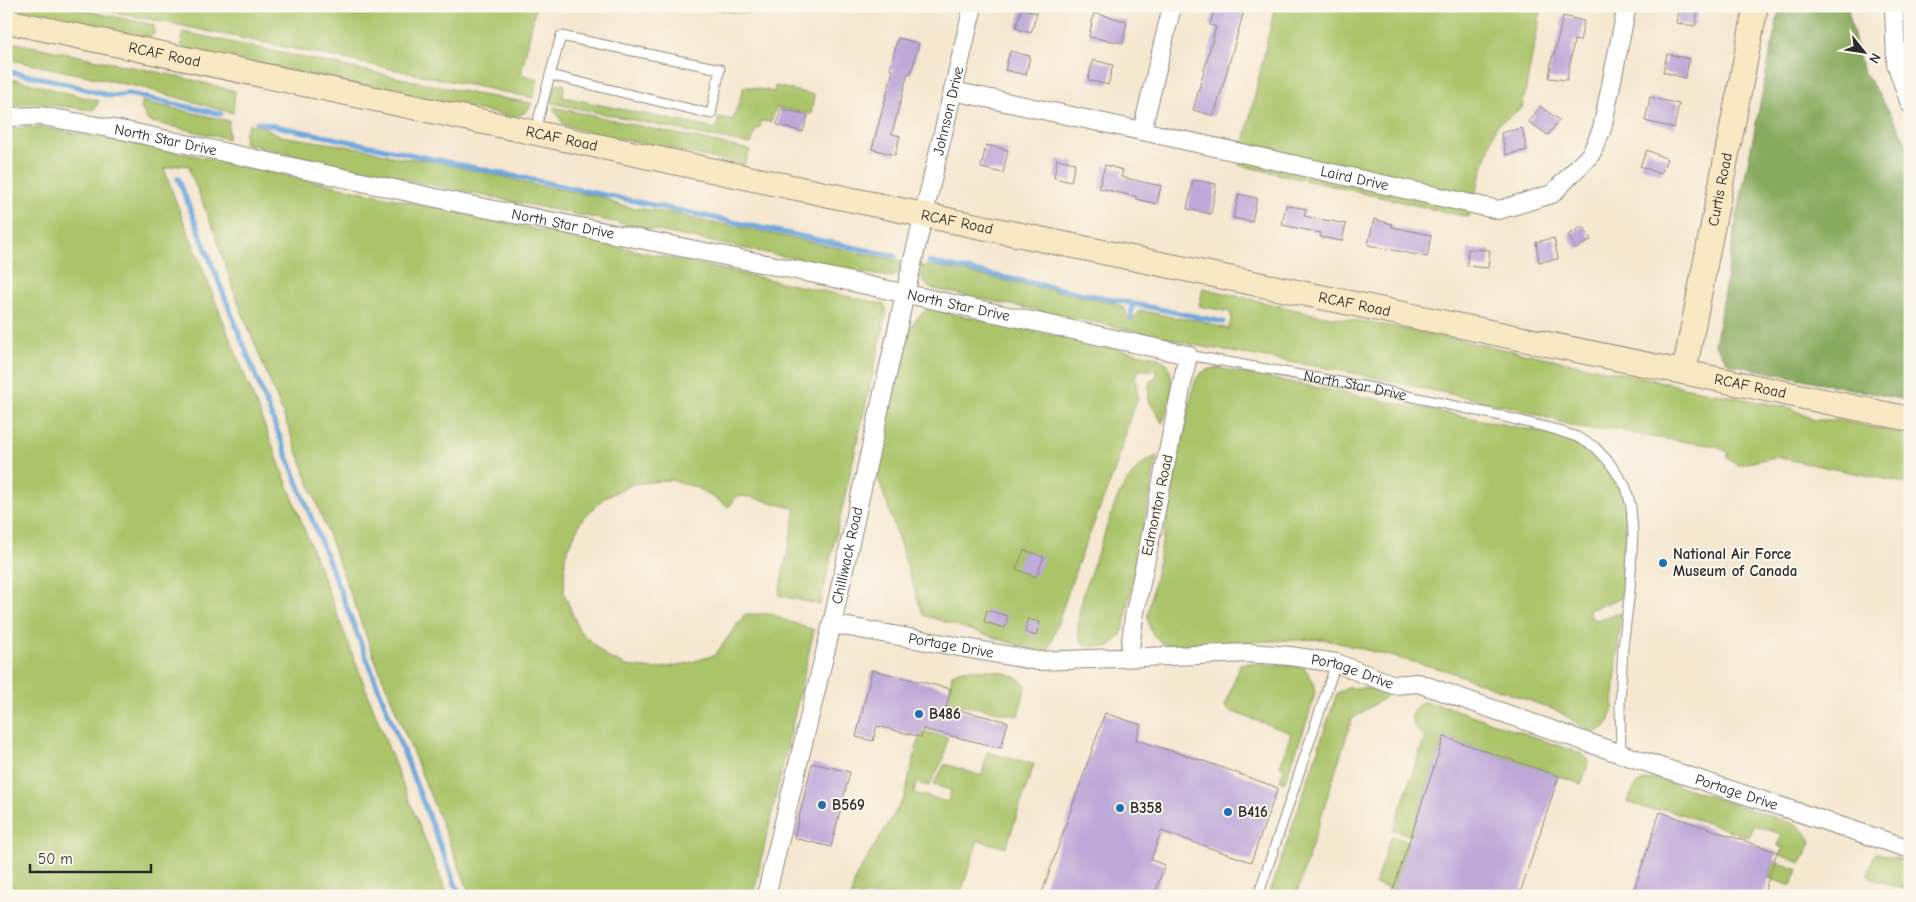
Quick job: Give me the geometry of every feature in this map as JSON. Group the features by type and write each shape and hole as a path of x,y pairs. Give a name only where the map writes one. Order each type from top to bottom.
{"main road":[{"name":"Curtis Road","path":"1684,372 1756,6"},
{"name":"RCAF Road","path":"6,21 924,215 1910,419"}],"street":[{"name":"Johnson Drive","path":"924,215 973,6"},
{"path":"1142,130 1172,6"},
{"name":"Laird Drive","path":"953,91 1142,130 1499,210 1552,194 1591,154 1602,129 1627,6"},
{"path":"1894,6 1896,63 1910,104"},
{"name":"North Star Drive","path":"6,117 41,116 126,131 464,204 787,268 1188,355"},
{"name":"Chilliwack Road","path":"766,896 832,624 924,215"},
{"name":"Edmonton Road","path":"1129,657 1134,617 1188,355"},
{"name":"Portage Drive","path":"832,624 1038,661 1250,653 1290,656 1336,664 1394,685 1418,683 1622,754 1910,849"}],"lane":[{"path":"535,132 550,75 561,36 720,70 711,114 550,75"},
{"name":"North Star Drive","path":"1188,355 1362,386 1492,414 1550,428 1577,437 1595,447 1609,462 1626,487 1634,533 1622,675 1620,728 1622,754"},
{"path":"1258,896 1336,664"}],"green space":[{"path":"6,6 62,6 154,25 154,34 148,38 6,10"},
{"path":"85,6 536,6 521,74 538,79 533,98"},
{"path":"705,6 770,6 763,10 747,13"},
{"path":"1275,6 1542,6 1522,108 1496,126 1468,217 1239,165"},
{"path":"1780,6 1847,6 1862,69 1887,107 1910,150 1910,401 1729,364 1715,345 1736,221"},
{"path":"183,32 475,94 532,103 524,113 512,117 185,49 181,45"},
{"path":"6,41 176,76 235,91 233,113 140,87 6,59"},
{"path":"6,79 17,80 99,101 94,110 32,103 6,107"},
{"path":"564,84 563,97 716,129 719,117 733,120 744,86 774,92 775,86 814,95 811,114 776,108 771,122 761,121 760,127 755,131 752,143 748,144 552,103 555,86"},
{"path":"141,101 229,121 228,139 148,121 141,108"},
{"path":"553,107 750,150 744,165 584,131 564,125"},
{"path":"249,124 262,126 281,136 365,149 399,158 428,160 530,184 603,197 616,204 629,207 672,213 707,222 735,226 902,261 901,266 893,277 875,275 353,169 244,143 245,131"},
{"path":"29,127 53,129 182,153 883,304 887,311 820,605 779,595 796,509 751,497 737,496 729,507 696,487 670,480 633,484 604,498 581,521 565,555 564,593 579,630 607,657 627,666 655,669 685,664 715,655 745,614 772,614 814,630 753,896 471,896 374,657 287,424 236,297 214,231 190,172 190,166 177,165 164,169 175,199 273,447 400,778 448,896 6,896 6,129"},
{"path":"922,266 936,266 1114,303 1124,308 1128,317 1135,318 1140,310 1176,318 1197,320 1228,329 1232,318 1230,312 1199,306 1203,288 1318,315 1379,324 1791,408 1814,420 1838,420 1910,435 1910,484 1775,457 1738,465 1727,457 1729,453 1717,446 1643,436 1616,429 1592,430 1580,428 1515,408 1343,371 1192,345 1165,337 934,289 923,280"},
{"path":"929,309 1156,357 1168,364 1172,386 1168,409 1162,423 1148,395 1150,381 1156,378 1157,370 1139,370 1135,377 1138,399 1130,417 1118,462 1077,566 1049,649 1037,651 923,615 875,467 906,340 917,318"},
{"path":"1218,368 1542,432 1572,442 1590,452 1614,480 1624,508 1626,523 1626,553 1621,598 1589,610 1590,616 1596,620 1621,613 1613,708 1610,720 1605,727 1598,731 1589,731 1558,711 1445,670 1323,639 1167,645 1158,640 1150,628 1148,613 1192,391 1201,373"},
{"path":"1157,456 1123,630 1119,638 1110,647 1086,646 1078,633 1081,605 1088,579 1114,507 1121,491 1134,472 1147,461"},
{"path":"1252,663 1303,667 1315,687 1308,719 1284,783 1280,781 1284,768 1280,766 1291,733 1227,710 1225,707 1240,664"},
{"path":"962,670 996,671 1020,680 1026,685 1018,716 948,702 952,674"},
{"path":"1348,688 1366,688 1388,693 1384,698 1352,719 1296,896 1269,896 1337,693"},
{"path":"1423,702 1445,706 1580,753 1588,759 1587,769 1581,784 1444,737 1411,836 1393,830 1425,737 1413,724 1412,719 1414,710"},
{"path":"921,731 947,737 944,758 929,786 916,783 914,793 948,802 951,790 933,785 945,764 982,776 987,752 1034,764 1006,848 978,840 960,896 851,896 856,876 904,798"},
{"path":"1650,779 1658,779 1797,825 1811,841 1809,847 1801,863 1780,855 1783,848 1778,846 1782,834 1753,825 1749,837 1666,809 1652,810 1627,802 1636,784"},
{"path":"1391,836 1409,841 1393,890 1375,884"},
{"path":"1878,853 1910,862 1910,891 1878,881 1868,875 1875,854"},
{"path":"1774,861 1798,870 1791,886 1769,878"}],"building":[{"path":"1215,6 1224,6 1244,11 1214,116 1193,110 1216,27 1210,25"},
{"path":"1679,6 1699,6 1695,26 1676,23"},
{"path":"1022,8 1037,13 1031,33 1016,28"},
{"path":"1094,13 1127,21 1123,43 1089,37"},
{"path":"1563,16 1584,21 1580,41 1574,40 1567,80 1549,78 1552,56 1554,56"},
{"path":"898,38 919,43 911,74 908,73 892,134 900,136 895,155 872,149 893,70 890,69"},
{"path":"1010,51 1030,56 1026,75 1005,70"},
{"path":"1667,54 1690,59 1685,78 1663,72"},
{"path":"1093,60 1113,65 1108,85 1088,80"},
{"path":"1650,97 1679,104 1674,128 1645,121"},
{"path":"1540,106 1559,120 1548,135 1529,122"},
{"path":"781,109 808,115 803,132 777,125"},
{"path":"1522,128 1527,150 1506,155 1501,133"},
{"path":"986,145 1008,150 1003,173 981,168"},
{"path":"1647,150 1667,159 1661,174 1640,166"},
{"path":"1057,159 1075,163 1071,182 1054,178"},
{"path":"1105,165 1123,170 1121,177 1161,186 1157,204 1099,188"},
{"path":"1193,180 1216,184 1211,214 1187,209"},
{"path":"1239,194 1257,198 1252,222 1233,218"},
{"path":"1286,205 1306,209 1304,216 1346,224 1342,241 1320,237 1321,233 1282,225"},
{"path":"1374,219 1392,224 1392,227 1431,235 1427,257 1368,245"},
{"path":"1583,226 1591,240 1576,249 1568,235"},
{"path":"1554,238 1558,259 1539,262 1536,242"},
{"path":"1468,249 1490,250 1488,268 1467,266"},
{"path":"1024,550 1044,557 1036,577 1016,569"},
{"path":"987,610 1008,616 1005,628 984,622"},
{"path":"1027,619 1040,622 1036,636 1025,632"},
{"name":"B486","path":"872,670 951,689 946,707 1008,722 1001,748 923,729 921,737 877,726 873,741 856,737"},
{"name":"B358","path":"1105,713 1141,725 1136,740 1204,761 1278,788 1251,862 1161,831 1151,860 1165,865 1154,896 1041,896"},
{"path":"1444,737 1559,776 1519,896 1391,896"},
{"name":"B569","path":"812,763 850,772 831,847 794,838"},
{"path":"1660,812 1777,852 1763,896 1632,896"}],"waterway":[{"path":"6,71 52,80 111,96 129,94 221,114"},
{"path":"257,122 895,256"},
{"path":"178,178 460,896"},
{"path":"929,262 1223,322"},
{"path":"1131,319 1132,305"}],"place":[{"name":"National Air Force Museum of Canada","path":"1663,563"},
{"name":"B486","path":"919,714"},
{"name":"B569","path":"822,805"},
{"name":"B358","path":"1120,808"},
{"name":"B416","path":"1228,812"}]}
